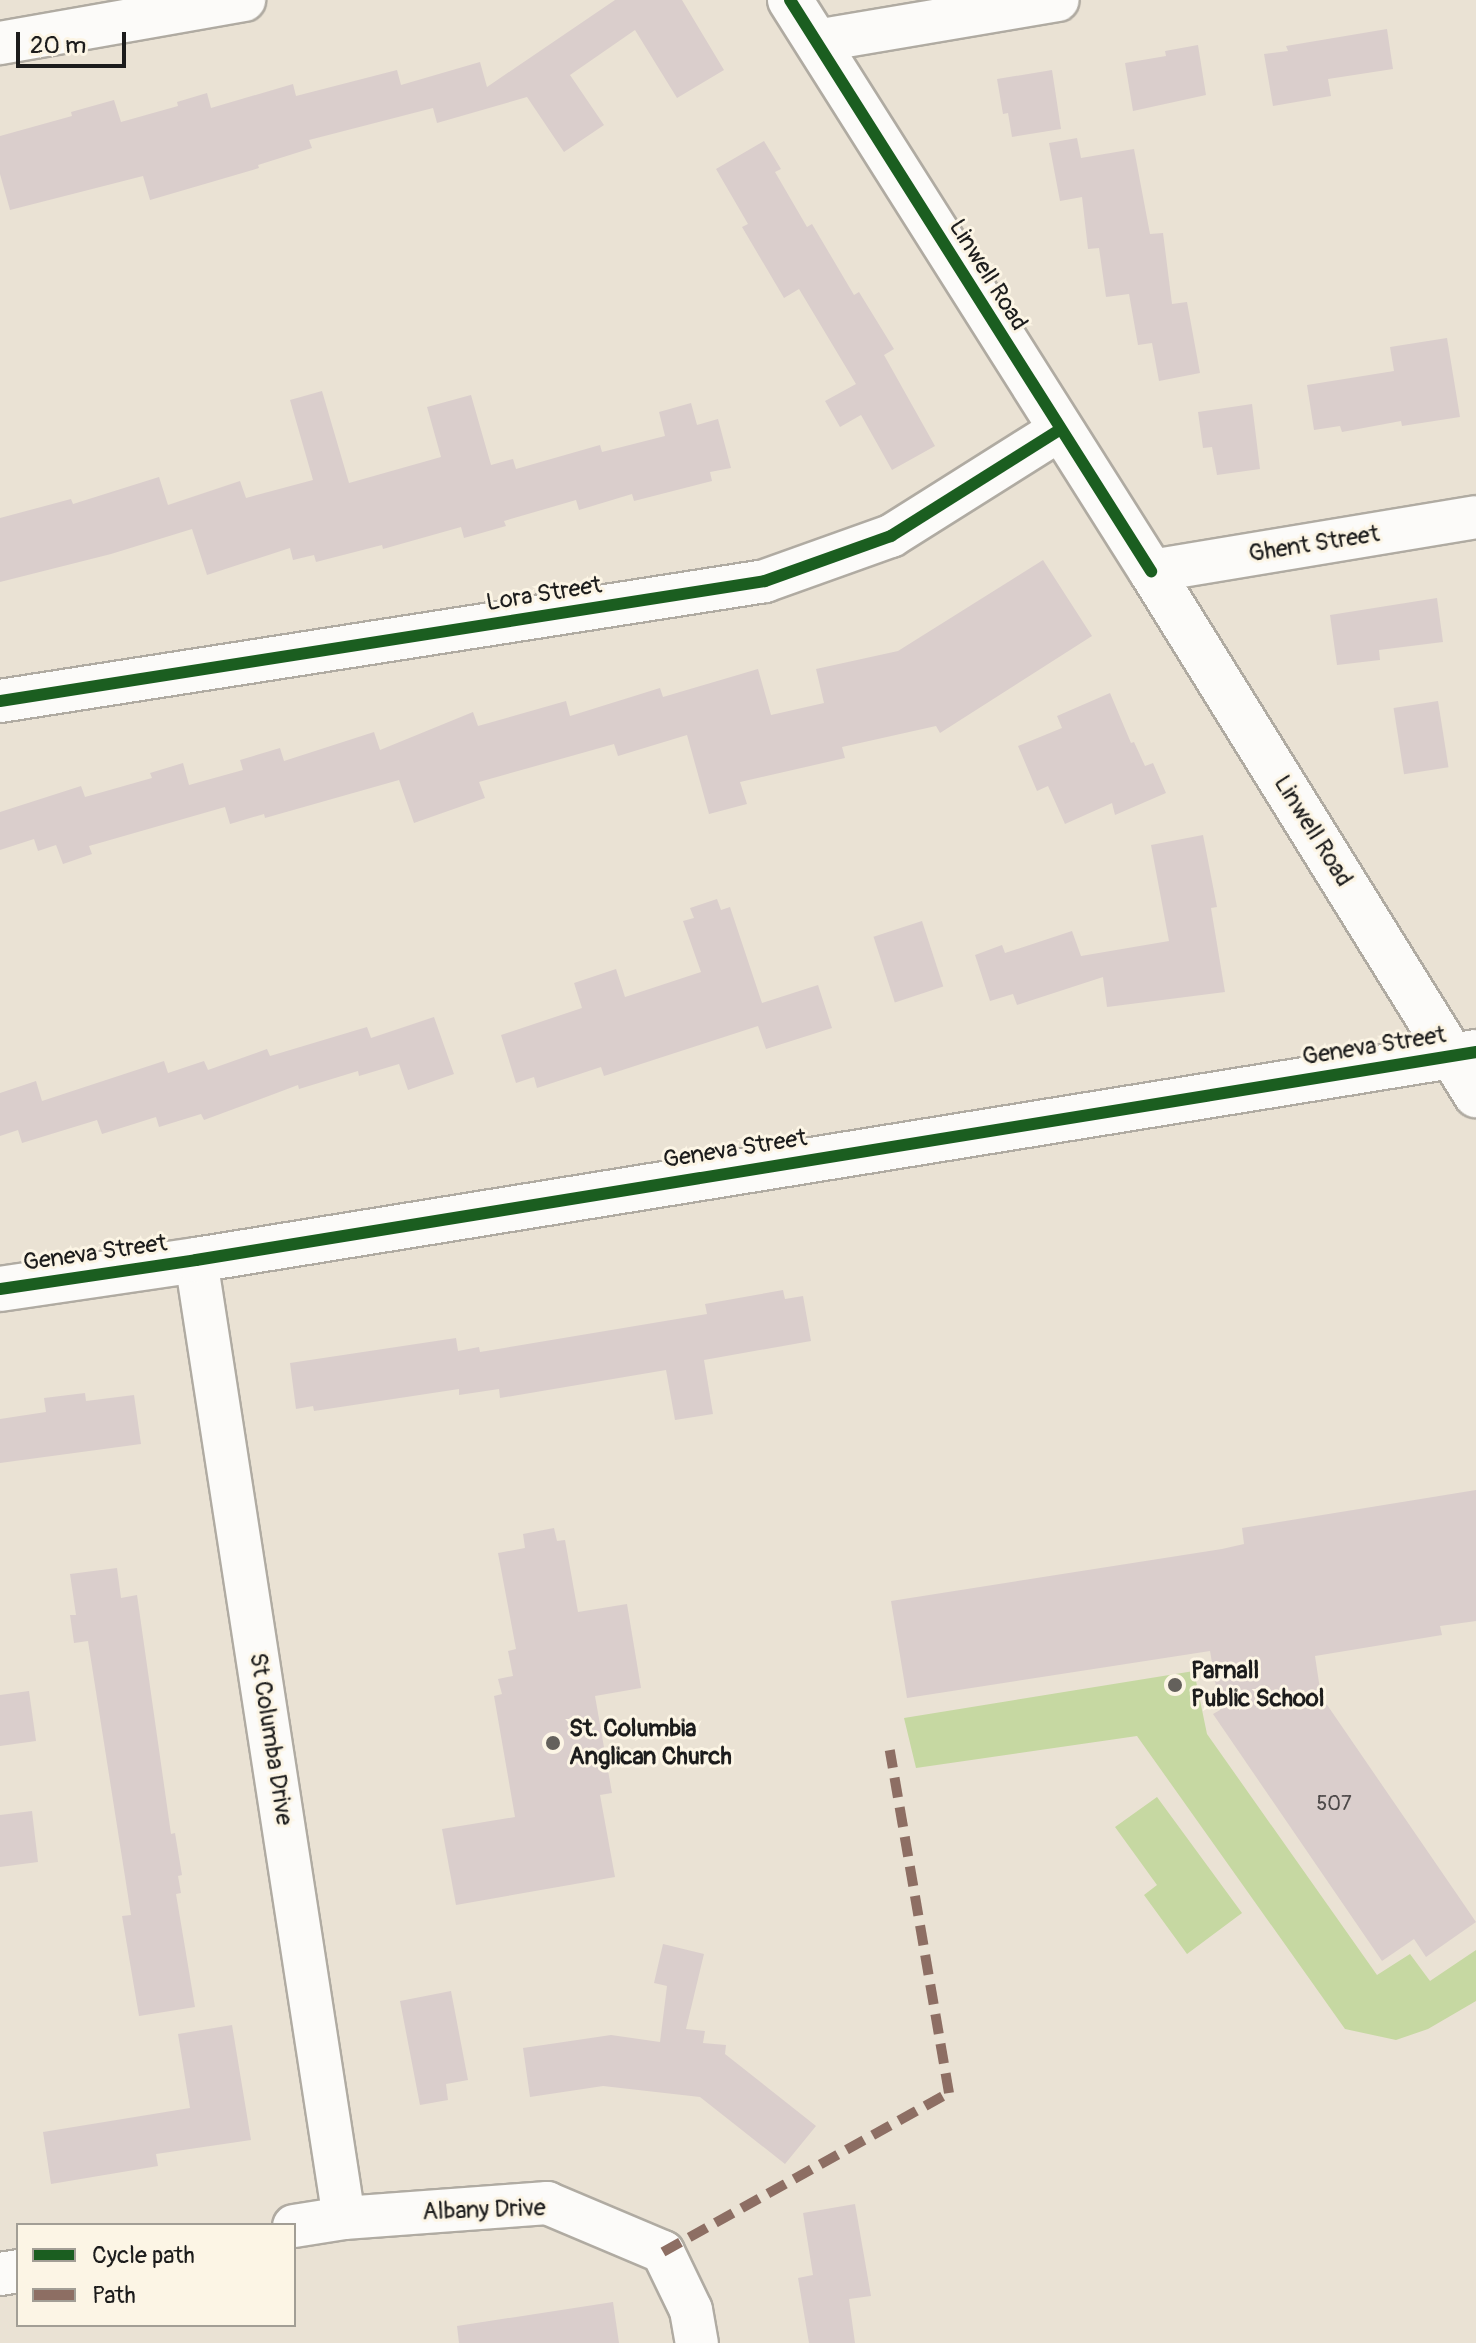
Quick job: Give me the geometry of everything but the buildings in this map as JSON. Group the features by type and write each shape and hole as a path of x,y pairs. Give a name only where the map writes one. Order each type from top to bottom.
{"main road":[{"name":"Linwell Road","path":"790,0 1059,430 1464,1054 1476,1095"},
{"name":"Geneva Street","path":"0,1289 196,1260 1464,1054"}],"street":[{"path":"0,43 244,0"},
{"path":"816,41 1058,0"},
{"name":"Lora Street","path":"0,701 765,581 891,536 1059,430"},
{"name":"Ghent Street","path":"1151,571 1476,517"},
{"name":"St Columba Drive","path":"196,1260 344,2218"},
{"name":"Albany Drive","path":"296,2226 344,2218 547,2203 663,2252 691,2310 697,2343"}],"green space":[{"path":"1194,1671 1207,1734 1377,1975 1410,1954 1430,1981 1476,1950 1476,2001 1428,2029 1396,2040 1345,2029 1137,1736 916,1768 904,1718"},
{"path":"1157,1797 1242,1913 1187,1954 1144,1895 1157,1885 1115,1827"}],"marked path":[{"path":"663,2252 949,2093 890,1750"}],"cycle path":[{"path":"790,0 1151,571"},
{"path":"0,701 765,581 891,536 1059,430"},
{"path":"0,1289 196,1260 1476,1052"}],"place":[{"name":"Parnall Public School","path":"1175,1685"},
{"name":"St. Columbia Anglican Church","path":"553,1743"}]}
